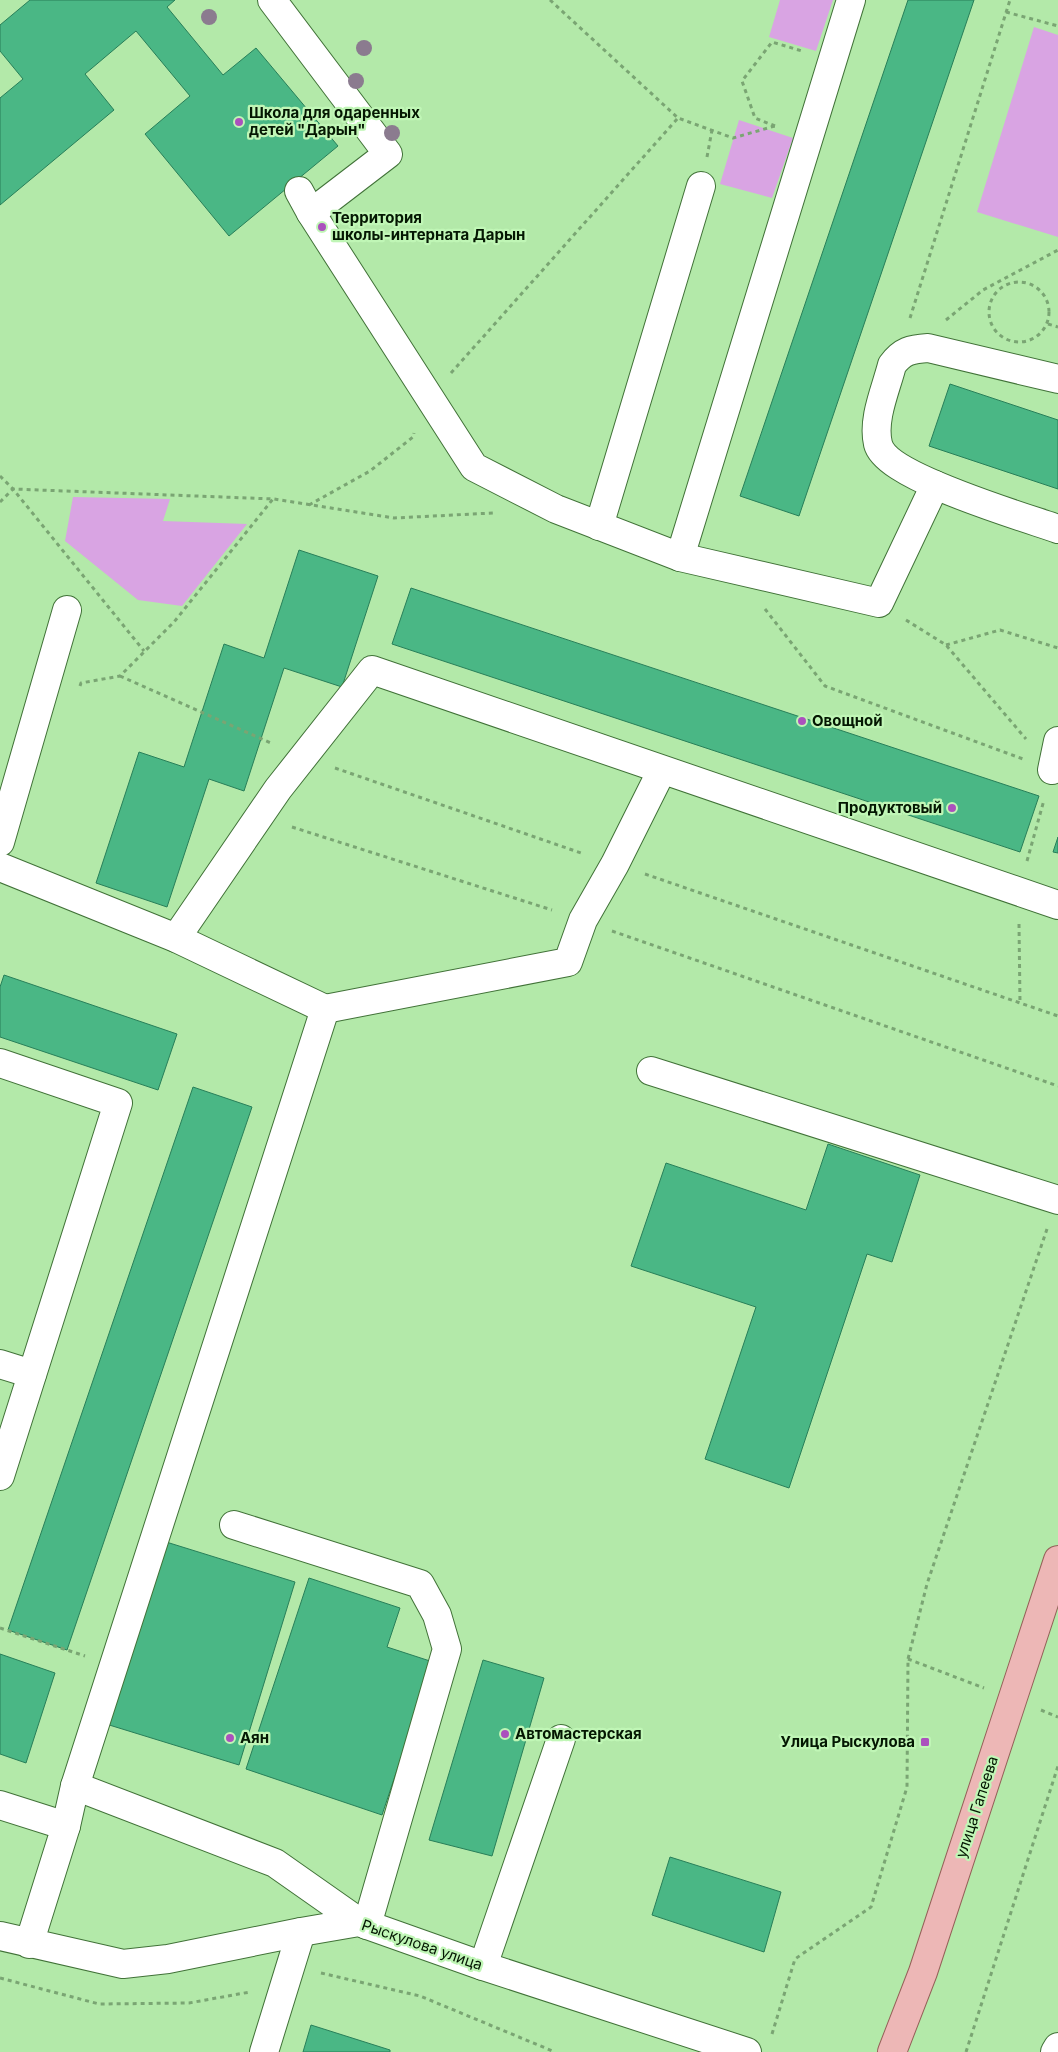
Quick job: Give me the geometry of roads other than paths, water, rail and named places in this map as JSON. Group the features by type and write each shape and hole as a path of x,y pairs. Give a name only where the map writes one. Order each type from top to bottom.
{"main road":[{"name":"улица Гапеева","path":"892,2052 923,1972 1058,1560"}],"street":[{"path":"272,0 388,154 304,202 474,467 556,510 680,557 879,603 935,485"},
{"path":"680,557 851,0"},
{"path":"599,526 701,186"},
{"path":"1058,379 928,348 905,353 892,365 876,427 878,446 889,460 935,485 1058,530"},
{"path":"0,842 67,610"},
{"path":"176,938 303,757 372,670 1058,905"},
{"path":"1052,770 1058,741"},
{"path":"0,867 176,938 325,1009 568,962 583,920 616,864 662,770"},
{"path":"29,1944 66,1826 75,1786 325,1009"},
{"path":"0,1063 118,1103 0,1476"},
{"path":"652,1071 1058,1200"},
{"path":"0,1364 32,1374"},
{"path":"75,1786 274,1863 363,1923 446,1649 436,1615 420,1584 234,1525"},
{"path":"483,1966 561,1739"},
{"path":"0,1805 66,1826"},
{"name":"Рыскулова улица","path":"0,1936 123,1964 168,1959 301,1932 363,1923 483,1966 759,2047"},
{"path":"264,2052 301,1932"},
{"path":"1055,2052 1058,2047"}],"place":[{"name":"Школа для одаренных детей \"Дарын\"","path":"239,122"},
{"name":"Территория школы-интерната Дарын","path":"322,227"},
{"name":"Овощной","path":"802,721"},
{"name":"Продуктовый","path":"952,808"},
{"name":"Автомастерская","path":"505,1734"},
{"name":"Аян","path":"230,1738"},
{"name":"Улица Рыскулова","path":"925,1742"}]}
